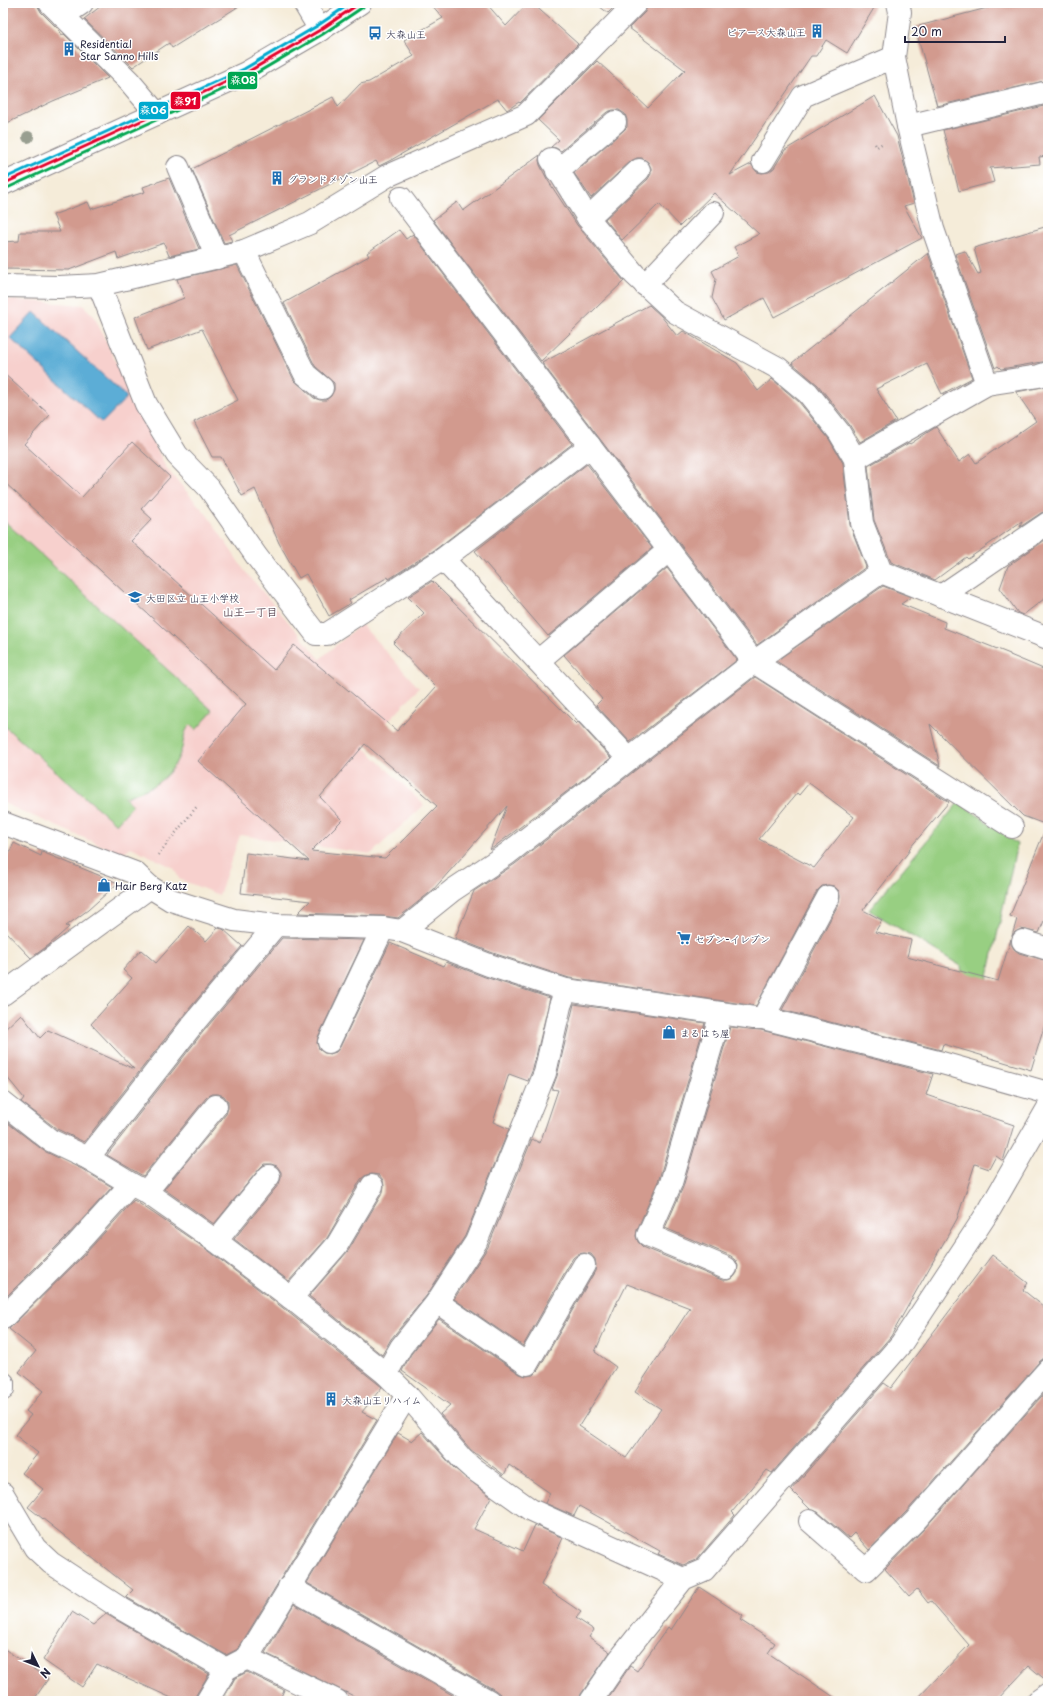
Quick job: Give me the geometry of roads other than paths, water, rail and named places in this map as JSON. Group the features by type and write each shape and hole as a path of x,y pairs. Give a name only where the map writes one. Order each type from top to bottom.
{"street":[{"path":"57,9 82,3"},
{"path":"304,3 320,30"},
{"path":"3,184 246,73 320,30 360,3"},
{"path":"3,286 59,287 100,285 244,251 310,223 387,176 526,115 636,3"},
{"path":"898,3 900,12 894,57 908,126 933,229 987,384"},
{"path":"57,9 129,81 157,114"},
{"path":"763,161 803,96 894,57"},
{"path":"908,126 1048,92"},
{"path":"615,122 554,165 588,218 635,275 675,312 778,368 808,393 839,432 854,459 862,523 881,572 1048,638"},
{"path":"178,167 216,258"},
{"path":"588,218 640,170"},
{"path":"401,198 754,662 1012,826"},
{"path":"645,285 713,213"},
{"path":"244,251 305,374 322,388"},
{"path":"100,285 146,404 177,455 208,488 256,557 316,634 327,634 443,559 590,446"},
{"path":"854,459 987,384 1039,376 1048,373"},
{"path":"940,596 1048,523"},
{"path":"538,661 669,550"},
{"path":"443,559 629,759"},
{"path":"329,1042 393,929 507,854 754,662 881,572"},
{"path":"3,823 135,873 150,887 171,900 234,920 276,925 393,929 489,965 566,990 721,1014 764,1018 942,1063 1046,1092 990,1210 901,1344 704,1570 683,1579 619,1660 591,1701"},
{"path":"3,994 150,887"},
{"path":"764,1018 828,897"},
{"path":"88,1158 193,1024 276,925"},
{"path":"1023,941 1048,949"},
{"path":"386,1374 401,1347 437,1302 476,1242 545,1073 560,1006 566,990"},
{"path":"721,1014 671,1183 648,1235 726,1268"},
{"path":"3,1103 50,1140 88,1158 138,1188 216,1240 386,1374 407,1395 462,1459 472,1468 531,1510 630,1560 683,1579"},
{"path":"3,1318 76,1245 138,1188 216,1106"},
{"path":"216,1240 269,1176"},
{"path":"291,1298 336,1245 372,1186"},
{"path":"437,1302 527,1364 584,1265"},
{"path":"810,1521 866,1570 915,1521 1048,1370"},
{"path":"3,1383 3,1389"},
{"path":"208,1701 226,1668 246,1658 407,1395"},
{"path":"3,1494 35,1548 51,1563 120,1608 226,1668"},
{"path":"289,1587 489,1701"},
{"path":"246,1658 337,1701"},
{"path":"1038,1701 1048,1694"}],"water":[{"path":"34,312 127,397 102,423 10,338"}],"place":[{"name":"ピアース大森山王","path":"817,31"},
{"name":"大森山王","path":"375,33"},
{"name":"Residential Star Sanno Hills","path":"69,49"},
{"name":"グランドメゾン山王","path":"277,178"},
{"name":"大田区立 山王小学校","path":"135,597"},
{"name":"Hair Berg Katz","path":"104,885"},
{"name":"セブン-イレブン","path":"684,938"},
{"name":"まるはち屋","path":"669,1032"},
{"name":"大森山王リハイム","path":"331,1399"}],"district":[{"name":"山王一丁目","path":"250,611"}]}
